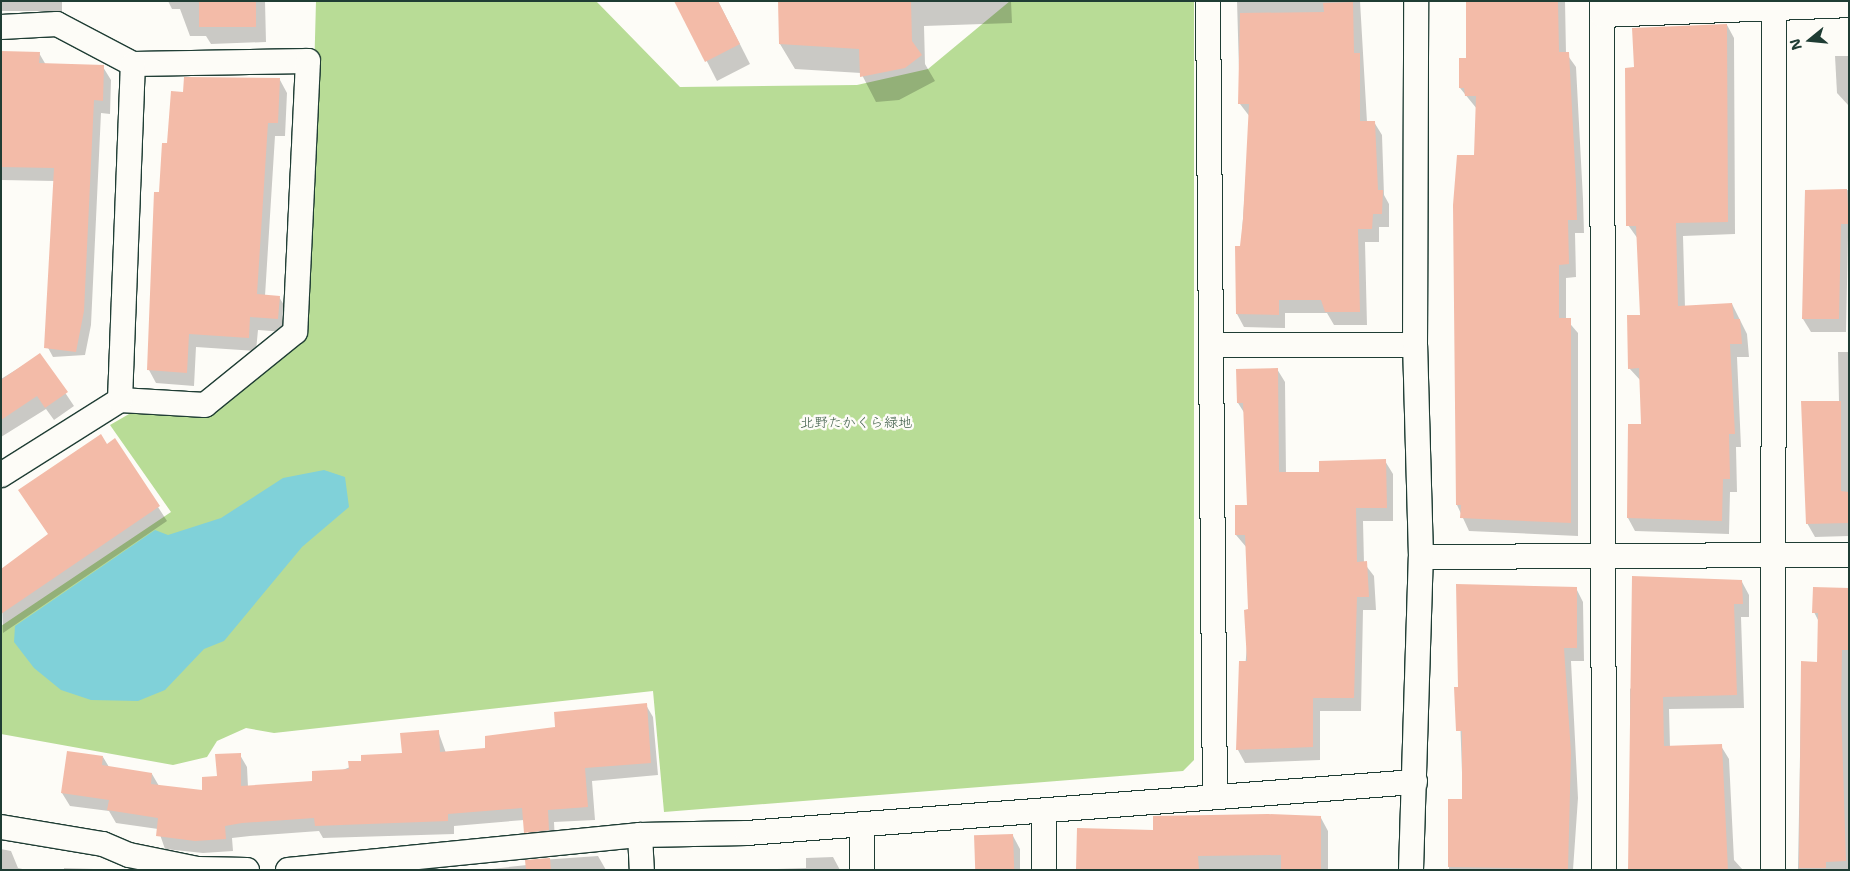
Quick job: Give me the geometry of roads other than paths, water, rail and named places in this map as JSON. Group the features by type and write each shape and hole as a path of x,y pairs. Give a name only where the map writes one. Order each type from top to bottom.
{"street":[{"path":"1208,1 1215,798"},
{"path":"1411,870 1421,557 1415,346 1416,1"},
{"path":"1773,870 1775,554 1774,4"},
{"path":"1604,870 1606,555 1602,8 1774,4 1849,5"},
{"path":"1,27 57,24 133,64 308,61 295,332 204,406 120,400 1,475"},
{"path":"120,400 133,64"},
{"path":"1211,345 1415,346"},
{"path":"1421,557 1849,555"},
{"path":"288,870 461,861 640,835 862,824 1414,782"},
{"path":"1044,810 1044,870"},
{"path":"862,824 862,870"},
{"path":"1,827 103,844 129,863 198,869 247,870"},
{"path":"640,835 642,870"}],"water":[{"path":"324,470 345,477 349,507 302,547 224,641 204,649 165,690 138,701 91,700 61,690 34,668 14,642 15,626 155,530 168,535 221,518 283,478"}],"park label":[{"name":"北野たかくら緑地","path":"856,422"}]}
